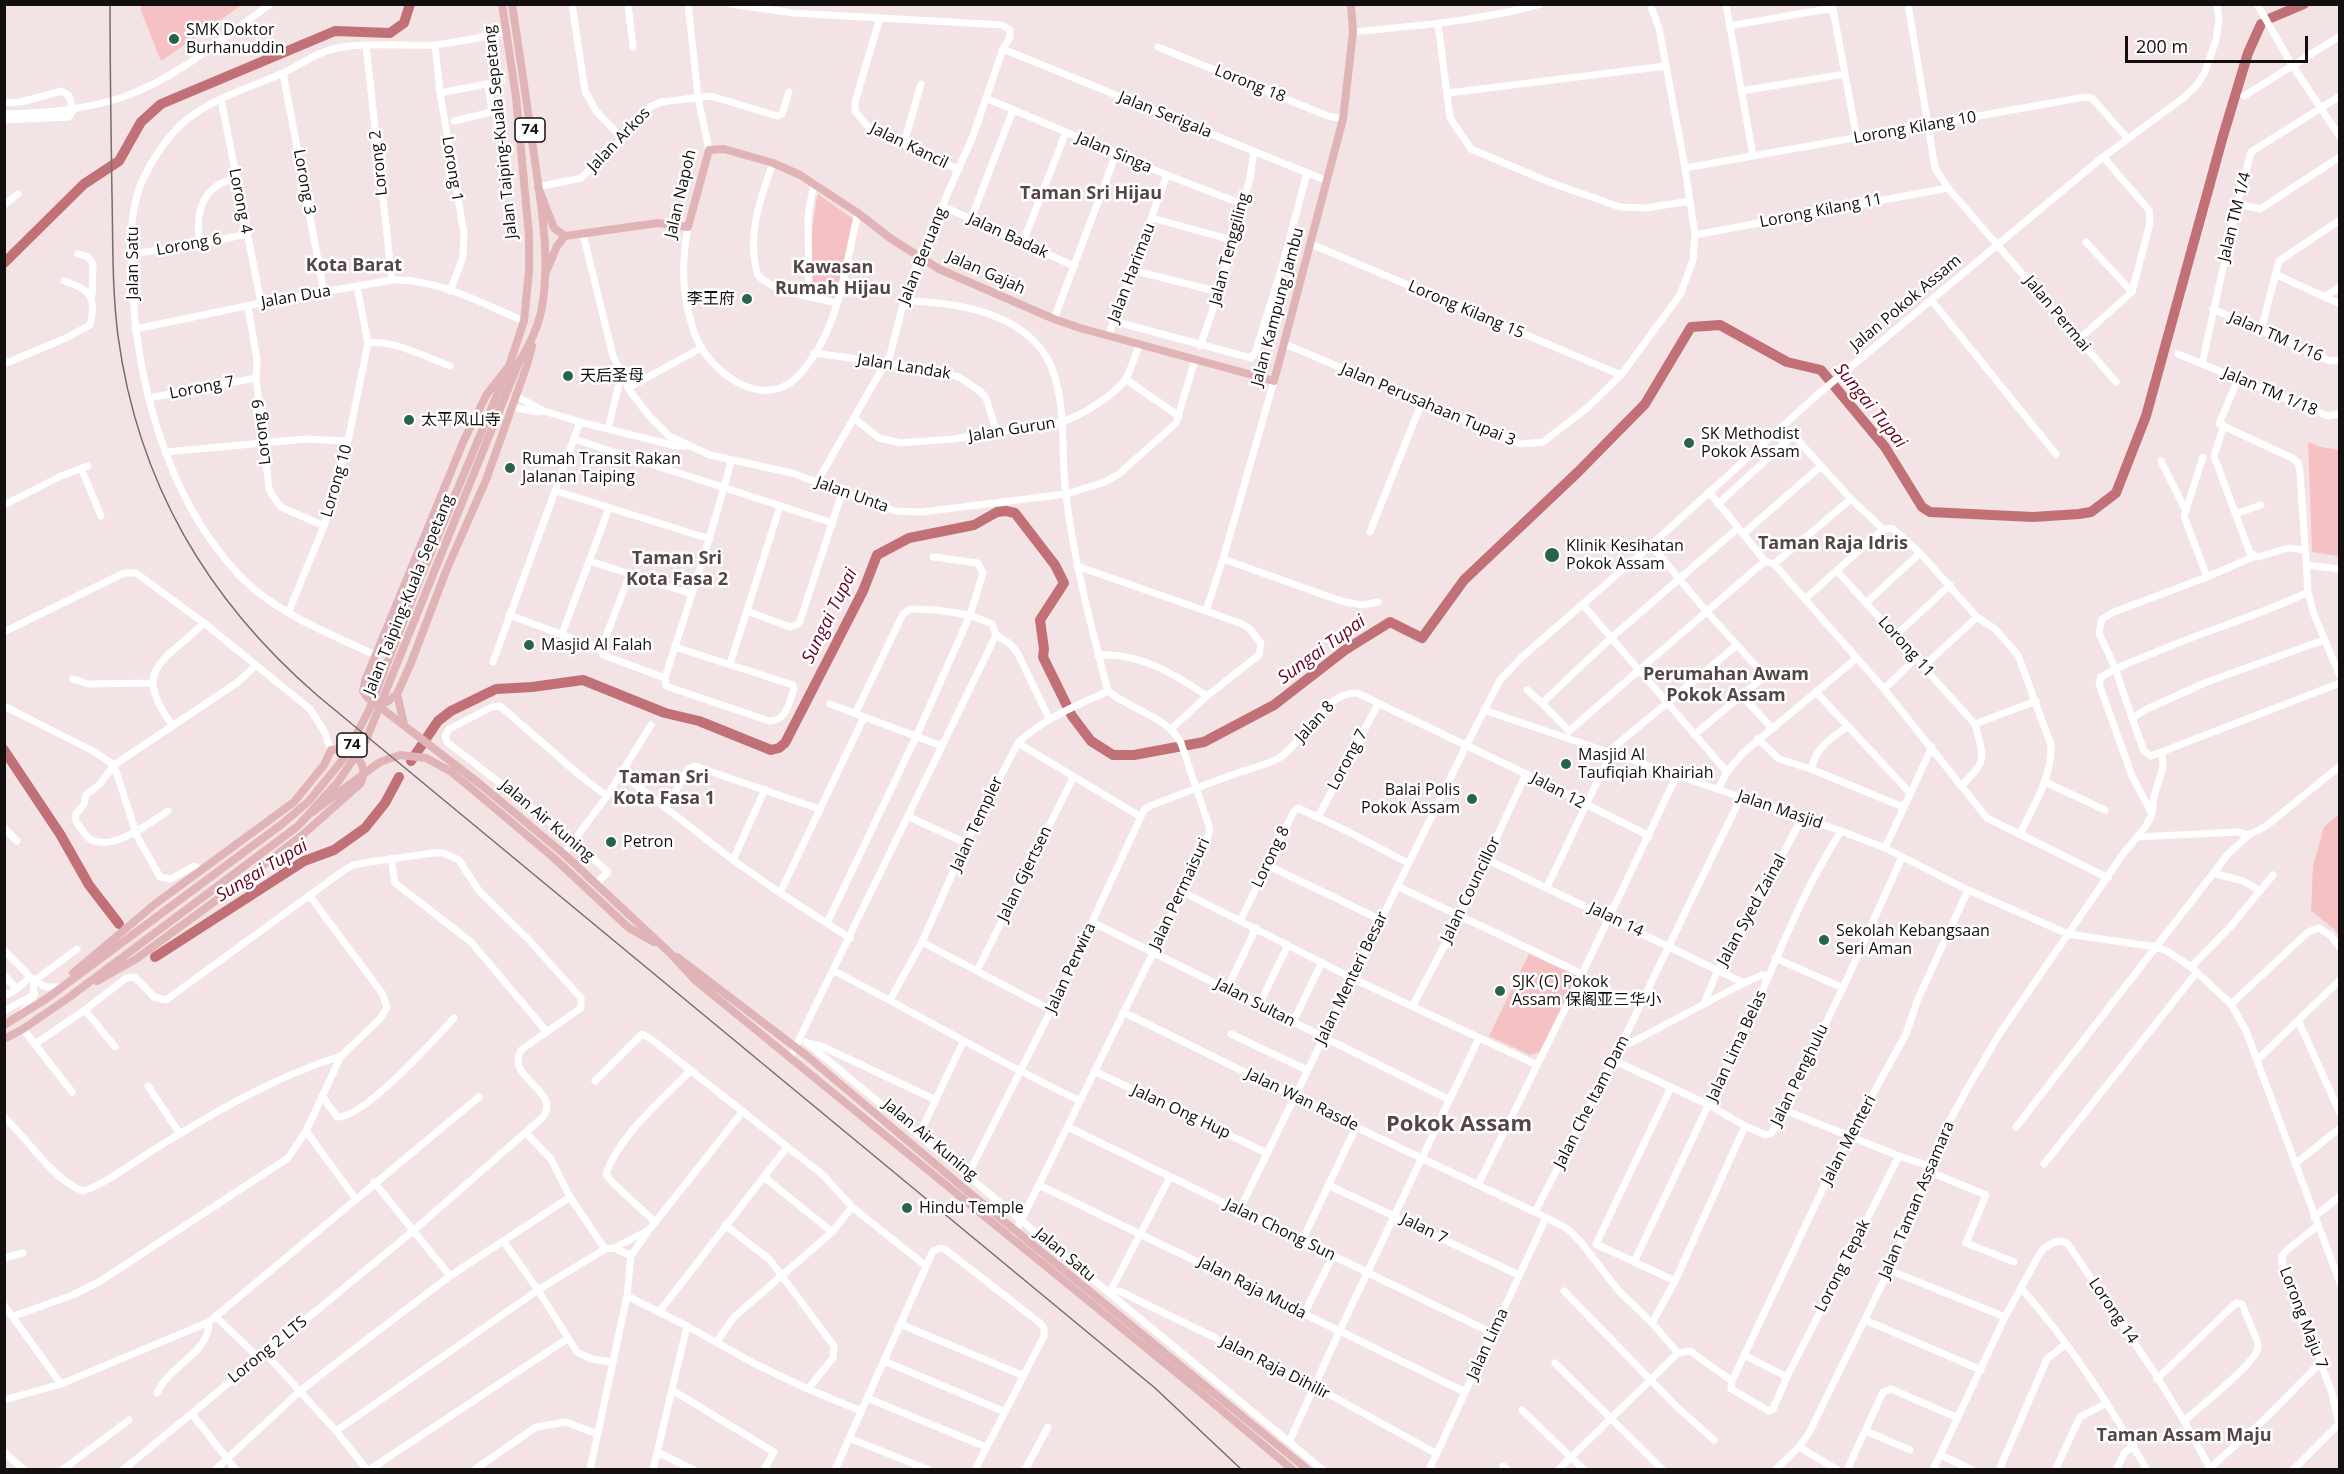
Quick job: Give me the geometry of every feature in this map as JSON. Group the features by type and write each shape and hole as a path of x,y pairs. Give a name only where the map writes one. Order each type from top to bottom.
{"main road":[{"name":"Jalan Taiping-Kuala Sepetang","path":"4,1025 61,987 282,824 309,801 344,758 369,711 420,579 509,366 524,321 529,271 522,154 502,4"},
{"name":"Jalan Taiping-Kuala Sepetang","path":"4,1039 68,998 298,826 338,782 366,740 519,362 533,338 541,312 545,279 538,187 512,4"},
{"name":"Jalan Kampung Jambu","path":"1274,381 1343,119 1353,32 1351,9"},
{"name":"Jalan Gajah","path":"709,150 724,150 773,164 814,183 890,238 939,269 1054,319 1139,345 1274,381"},
{"name":"Jalan Napoh","path":"687,227 709,150"},
{"path":"538,187 554,228 565,236"},
{"path":"545,279 556,246 565,236 657,223 687,227"},
{"path":"529,271 538,261 544,265"},
{"path":"375,704 387,702 397,694 411,663 442,582 486,480 527,365 533,338"},
{"path":"408,727 367,697 363,691 365,681 464,440 487,394 509,366"},
{"path":"377,652 398,651 411,663"},
{"path":"397,694 408,727"},
{"name":"Jalan Air Kuning","path":"408,727 597,883 696,981 1308,1470"},
{"path":"61,987 115,936 294,802 324,765 331,750 352,753 364,766 364,776 360,784 300,837 136,959 68,998"},
{"path":"311,813 380,762 400,755 420,756 450,771 554,858 629,928 668,951"},
{"name":"Jalan Air Kuning","path":"668,951 801,1044 1014,1235 1293,1470"}],"street":[{"path":"572,4 585,91 596,111 622,138"},
{"path":"628,4 633,47"},
{"name":"Jalan Napoh","path":"688,4 698,97 709,150"},
{"path":"730,4 794,13 880,18"},
{"path":"1353,32 1438,24 1503,14 1541,4"},
{"name":"Jalan Perusahaan Tupai 3","path":"1285,344 1521,444 1532,445 1544,442 1587,408 1621,375 1680,295 1693,260 1695,235 1685,168 1657,20 1650,4"},
{"path":"1726,4 1753,156"},
{"name":"Jalan Permai","path":"1908,4 1930,126 1935,168 1948,188 2116,382"},
{"name":"Jalan Pokok Assam","path":"1466,746 1500,680 1523,656 1652,545 1708,492 1832,384 2103,158 2182,99 2197,85 2205,72 2216,40 2217,4"},
{"path":"2257,4 2292,65 2340,137"},
{"path":"4,114 61,111 123,97 170,74 269,6"},
{"path":"1729,26 1832,6 1857,139"},
{"name":"Jalan Beruang","path":"817,482 887,363 896,337 904,301 920,256 959,170 988,99 1003,49 1010,37 1010,30 1002,25 880,18"},
{"name":"Jalan Kancil","path":"880,18 855,102 855,111 862,123 869,128 959,170"},
{"path":"1438,24 1450,118 1468,146 1475,151 1549,182 1620,207 1646,208 1690,201"},
{"name":"Jalan Satu","path":"377,652 288,613 266,598 242,577 220,550 180,486 166,452 149,398 135,329 131,254 136,197 149,168 185,121 221,99 332,49 435,45 506,33"},
{"path":"2244,96 2340,36"},
{"name":"Lorong 1","path":"435,45 440,93 464,233 463,256 450,291"},
{"name":"Lorong 2","path":"366,46 392,280"},
{"name":"Lorong 18","path":"1158,47 1328,116 1343,119"},
{"name":"Jalan Serigala","path":"1003,49 1327,181"},
{"path":"1448,93 1666,66"},
{"name":"Lorong 3","path":"283,73 324,292"},
{"path":"1741,91 1845,74"},
{"path":"440,93 501,81"},
{"path":"454,121 492,112 488,84"},
{"path":"904,143 921,84"},
{"path":"4,103 21,102 62,91 69,96 73,110 69,117 4,120"},
{"name":"Jalan Arkos","path":"538,187 581,178 622,138 640,115 661,102 698,97 720,97 777,116 782,114 789,92"},
{"name":"Jalan TM 1/4","path":"2202,364 2237,204 2251,152 2340,96"},
{"name":"Lorong Kilang 10","path":"1685,168 2085,97 2092,98 2128,139"},
{"name":"Lorong 4","path":"221,99 261,303"},
{"name":"Jalan Singa","path":"988,99 1116,154 1242,204"},
{"path":"971,219 1013,110"},
{"path":"1023,242 1066,132"},
{"name":"Jalan Tenggiling","path":"1200,346 1219,292 1250,178 1254,151"},
{"path":"1054,319 1116,154"},
{"path":"2237,204 2260,209 2340,157"},
{"path":"2078,340 2132,292 2150,223 2149,210 2103,158"},
{"path":"773,164 755,221 756,270 767,283 837,303"},
{"path":"1113,321 1251,358 1255,353 1282,267 1307,173"},
{"name":"Jalan Harimau","path":"1108,336 1167,175"},
{"path":"200,244 197,224 203,202 215,186 236,178"},
{"path":"809,296 808,215 814,183"},
{"name":"Lorong Kilang 11","path":"1695,235 1948,188"},
{"path":"4,205 18,194"},
{"name":"Jalan Badak","path":"942,206 1074,266"},
{"name":"Jalan Napoh","path":"687,227 683,255 684,288 691,322 701,348 727,375 749,389 761,391 782,386 794,379 814,353 837,303 858,213"},
{"path":"1152,218 1232,240"},
{"path":"2261,330 2279,261 2340,220"},
{"name":"Lorong 6","path":"131,254 200,244 247,234"},
{"name":"Jalan Unta","path":"582,234 613,356 621,375 650,417 669,436 688,446 731,461 776,468 883,508 908,513 1065,494 1105,482 1119,474 1176,423 1195,360"},
{"path":"2086,242 2132,292"},
{"name":"Lorong Kilang 15","path":"1311,244 1621,375"},
{"path":"4,364 66,338 90,325 93,264 88,257 78,254"},
{"path":"1132,270 1219,292"},
{"path":"2277,275 2340,304"},
{"path":"64,280 80,285 88,291 92,298"},
{"name":"Jalan Dua","path":"135,329 261,303 392,280 408,280 450,291 524,321"},
{"name":"Lorong 10","path":"288,613 324,526 348,441 368,343 357,286"},
{"path":"2324,297 2340,287"},
{"path":"904,301 942,302 966,306 1014,326 1041,348 1055,377 1062,422 1065,494 1077,566 1108,691"},
{"path":"1932,301 2056,454"},
{"name":"Lorong 9","path":"248,307 258,360 256,378 269,488 281,507 324,526"},
{"name":"Jalan TM 1/16","path":"2213,309 2330,361 2340,360"},
{"path":"368,343 377,341 390,344 450,366"},
{"name":"Jalan Gurun","path":"855,419 879,438 900,443 919,443 1062,422 1078,416 1095,405 1125,379 1139,345"},
{"path":"628,388 701,348"},
{"name":"Jalan Landak","path":"814,353 949,373 972,384 986,398 997,432"},
{"name":"Jalan TM 1/18","path":"2178,354 2328,416 2340,414"},
{"path":"608,429 621,375"},
{"name":"Lorong 7","path":"149,398 256,378"},
{"path":"1125,379 1179,416"},
{"path":"2238,379 2219,424 2292,458 2298,464 2308,592 2324,640 2340,676"},
{"name":"Jalan Kampung Jambu","path":"1206,611 1274,381"},
{"path":"516,396 544,411 580,422 676,446 688,446"},
{"path":"1370,532 1422,402"},
{"path":"512,407 544,411"},
{"path":"493,662 580,422"},
{"path":"2224,425 2214,456 2250,553 2255,556"},
{"path":"648,438 669,436"},
{"path":"1718,504 1790,438 1797,438 1851,500 1882,529"},
{"path":"166,452 306,439 348,441"},
{"path":"574,439 833,522"},
{"path":"2185,509 2203,457"},
{"path":"675,646 793,685 794,689 783,716 775,722 769,722 666,686 665,678 675,646 710,539 731,461"},
{"path":"2161,462 2185,509 2186,523 2207,577"},
{"path":"1542,703 1611,638 1680,578 1821,466"},
{"path":"4,505 84,467 101,516"},
{"path":"556,491 710,539"},
{"path":"1708,492 1765,561 1774,564 1884,688 1960,786 1988,818 2108,878"},
{"path":"747,611 790,627 800,621 842,493"},
{"path":"1774,564 1851,500"},
{"path":"2235,514 2261,505"},
{"path":"730,664 780,506"},
{"path":"562,634 609,508"},
{"path":"1805,599 1882,529 1893,528 1920,553 1977,617 1995,628 2018,655 2051,744 2050,765 2045,782 2020,834"},
{"path":"1652,545 1706,611 1765,676 1695,734"},
{"path":"2305,550 2288,548 2255,556 2114,612 2102,619 2099,633 2115,668 2147,755 2151,756 2340,683"},
{"path":"1866,603 1920,553"},
{"path":"827,923 916,737 970,615 980,586 983,573 981,566 972,562 933,557"},
{"path":"1223,559 1341,601 1362,605 1378,602"},
{"path":"590,561 692,594"},
{"path":"1527,690 1569,730 1765,561"},
{"path":"2307,565 2340,569"},
{"path":"1077,566 1206,611 1250,629 1258,636 1262,648 1259,655 1207,696 1171,729"},
{"name":"Lorong 11","path":"1837,570 1975,724"},
{"path":"4,632 124,573 135,573 204,623 310,709 324,731 331,750"},
{"path":"630,574 601,649 603,655 665,678"},
{"path":"1896,635 1950,585"},
{"path":"2152,814 2132,776 2099,684 2101,677 2115,668 2308,592"},
{"path":"1583,605 1727,772"},
{"path":"855,714 903,614 914,609 970,615 992,624 996,635 1010,644 1017,652 1049,718"},
{"path":"510,615 601,649"},
{"path":"1924,666 1977,617"},
{"path":"173,726 156,698 152,683 160,662 204,623"},
{"path":"790,1058 801,1044 996,635"},
{"path":"2132,718 2207,682 2324,640"},
{"path":"1547,887 1610,753 1737,645"},
{"path":"1098,655 1110,655 1153,664 1207,696"},
{"path":"1718,789 1727,772 1743,753 1857,658"},
{"path":"1884,688 1916,658"},
{"path":"168,811 126,838 95,842 88,838 75,819 84,804 86,795 100,784 114,765 238,682 255,666"},
{"path":"73,679 88,684 152,683"},
{"name":"Jalan Templer","path":"890,1000 922,942 966,843 1018,743 1031,730 1049,718 1108,691"},
{"name":"Jalan Permaisuri","path":"1014,1235 1183,892 1210,829 1182,743 1171,729 1108,691"},
{"path":"1816,692 1910,794"},
{"name":"Jalan 8","path":"1197,788 1278,758 1297,742 1331,702 1347,693 1357,693 1466,746"},
{"path":"1493,693 1499,715"},
{"path":"1741,695 1772,728"},
{"path":"1960,786 1982,762 1975,724 2036,701"},
{"path":"830,704 942,746"},
{"name":"Lorong 7","path":"1318,817 1378,704"},
{"path":"4,706 93,751 114,765 136,832 160,877 171,879 194,866 202,870"},
{"path":"597,883 608,872 573,840 447,742 446,736 449,729 492,707 500,706 607,796"},
{"name":"Jalan Masjid","path":"1484,710 1841,831 1885,848 1968,890 2068,934 2156,947 2181,959 2231,1004 2246,1031 2340,1283"},
{"path":"780,893 864,717"},
{"path":"564,854 622,774 651,725"},
{"path":"1811,769 1816,753 1848,726"},
{"path":"1758,739 1779,759 1811,769 1903,807"},
{"path":"1018,743 1141,817"},
{"name":"Jalan 12","path":"1466,746 1649,836"},
{"name":"Jalan Menteri Besar","path":"1239,1210 1466,746"},
{"path":"1885,848 1932,747"},
{"path":"2152,814 2154,796 2163,767 2162,752"},
{"path":"667,807 688,769 695,766 819,809"},
{"path":"2016,1127 2229,853 2249,835 2266,826 2340,766"},
{"path":"622,774 733,860 850,938"},
{"name":"Jalan Councillor","path":"1413,1005 1460,916 1526,774"},
{"path":"1478,1185 1677,775"},
{"name":"Jalan Gjertsen","path":"977,971 1073,778"},
{"path":"2045,782 2104,810"},
{"name":"Jalan Perwira","path":"968,1176 1052,1010 1141,817 1150,806 1197,788"},
{"path":"733,860 765,789"},
{"name":"Jalan Che Itam Dam","path":"1535,1212 1619,1049 1741,797"},
{"name":"Lorong 8","path":"1240,921 1294,811 1298,808 1408,863"},
{"name":"Jalan Taman Assamara","path":"1775,1470 1799,1447 1809,1433 1889,1270 1947,1126 1983,1061 2152,814"},
{"path":"909,817 966,843"},
{"name":"Jalan Syed Zainal","path":"1704,1003 1719,970 1802,818"},
{"path":"4,828 17,840"},
{"name":"Jalan Lima Belas","path":"1634,1262 1769,976 1810,883 1841,831"},
{"path":"2137,839 2237,832 2249,835"},
{"path":"35,1044 85,1010 126,978 138,979 154,997 166,1000 309,895 353,866 391,858 444,853 459,860 479,891 529,940 581,998 581,1008 547,1032 471,942 395,883 391,858"},
{"name":"Jalan Penghulu","path":"1652,1323 1675,1281 1745,1126 1770,1135 1843,988 1902,857"},
{"name":"Jalan 14","path":"1486,859 1744,983"},
{"path":"1267,865 1381,920"},
{"path":"2214,873 2243,881 2259,890"},
{"path":"2044,1164 2194,969 2273,875"},
{"path":"1397,886 1582,974"},
{"name":"Jalan Menteri","path":"1731,1389 1732,1381 1744,1355 1849,1137 1905,1034 1918,999 1968,890"},
{"path":"1183,892 1352,978 1537,1065"},
{"path":"14,1316 73,1295 99,1282 288,1158 306,1131 341,1056 381,1018 387,1007 382,993 309,895"},
{"name":"Jalan Sultan","path":"1092,922 1450,1100"},
{"path":"1227,989 1256,928"},
{"path":"2231,1004 2314,928 2319,928 2331,936 2340,948"},
{"path":"922,942 1052,1010"},
{"path":"1259,1005 1288,945"},
{"path":"4,996 77,949"},
{"path":"4,950 32,979 46,987 61,987"},
{"path":"1775,958 1843,988"},
{"path":"1293,1022 1322,963"},
{"path":"834,971 1021,1073 1080,1101"},
{"path":"4,975 16,989"},
{"path":"1619,1049 1744,983 1762,975 1769,976"},
{"path":"13,1020 31,1003 35,994 32,979"},
{"path":"2257,1060 2340,980"},
{"path":"4,1011 35,994"},
{"path":"85,1010 115,1047"},
{"name":"Jalan Wan Rasde","path":"1124,1012 1568,1229 1618,1290 1652,1323 1678,1353"},
{"path":"323,1097 337,1117 346,1115 400,1075 454,1017"},
{"path":"2298,1020 2340,1113"},
{"path":"22,1029 72,1092"},
{"name":"Lorong 2 LTS","path":"123,1470 414,1232 547,1113 546,1099 518,1068 517,1061 521,1050 547,1032"},
{"path":"595,1081 642,1034 743,1110 823,1175 852,1207 927,1266"},
{"path":"1231,1034 1307,1070"},
{"path":"1289,1442 1421,1157 1479,1038"},
{"path":"919,1135 963,1042"},
{"name":"Jalan Satu","path":"801,1044 919,1135 1323,1470"},
{"path":"801,1044 821,1046 936,1100"},
{"path":"4,1117 48,1165 76,1189 83,1191 269,1083 302,1068 341,1056"},
{"path":"1613,1060 1709,1105 1745,1126"},
{"path":"655,1222 606,1174 609,1165 631,1132 691,1070"},
{"name":"Jalan Ong Hup","path":"1094,1071 1267,1153"},
{"path":"148,1086 180,1134"},
{"path":"1671,1087 1596,1244 1675,1281"},
{"path":"4,1400 61,1384 212,1319 479,1097"},
{"path":"1782,1109 1931,1169 1986,1195 1966,1243 2014,1262"},
{"path":"590,1470 627,1296 631,1256 743,1110"},
{"name":"Jalan Chong Sun","path":"1068,1127 1492,1333"},
{"path":"1302,1241 1356,1127"},
{"path":"2295,1164 2340,1128"},
{"path":"306,1131 355,1198"},
{"path":"526,1133 551,1160 570,1197 610,1249 631,1256"},
{"path":"659,1312 787,1147"},
{"name":"Lorong Tepak","path":"1731,1389 1769,1411 1773,1409 1899,1156"},
{"path":"764,1177 832,1232"},
{"path":"1110,1292 1170,1177"},
{"path":"374,1182 450,1276"},
{"name":"Jalan Raja Muda","path":"1039,1185 1465,1392"},
{"name":"Jalan 7","path":"1328,1185 1520,1275"},
{"path":"2314,1217 2340,1196"},
{"path":"215,1470 300,1391 450,1276 570,1197"},
{"path":"716,1343 733,1318 832,1232 852,1207"},
{"name":"Jalan Lima","path":"1429,1470 1546,1218"},
{"path":"725,1225 770,1260 834,1346 833,1358 807,1389"},
{"name":"Lorong Maju 7","path":"2317,1226 2286,1251 2282,1256 2282,1263 2332,1393 2339,1424"},
{"path":"336,1431 538,1290 610,1249 649,1230"},
{"name":"Lorong 14","path":"1932,1470 2021,1288 2043,1249 2054,1242 2061,1241 2068,1244 2157,1379 2184,1421 2210,1469"},
{"path":"504,1242 577,1352 583,1356 613,1362"},
{"path":"835,1470 936,1248 946,1250 1040,1323 1044,1329 1044,1336 986,1447 978,1468"},
{"path":"4,1258 23,1253"},
{"path":"1304,1314 1333,1256"},
{"path":"1889,1270 2005,1317"},
{"path":"2021,1288 2066,1344 2134,1446 2147,1470"},
{"name":"Jalan Raja Dihilir","path":"1110,1292 1119,1291 1314,1386 1437,1454"},
{"path":"1564,1291 1676,1406 1714,1440"},
{"path":"627,1296 807,1389 861,1411"},
{"path":"2157,1379 2236,1303 2242,1304 2257,1341 2256,1353 2184,1421"},
{"path":"4,1305 61,1384"},
{"path":"212,1319 259,1358"},
{"path":"157,1392 168,1377 208,1337 212,1319"},
{"path":"1865,1320 1981,1370"},
{"path":"900,1324 1024,1376"},
{"path":"653,1470 687,1326"},
{"path":"266,1353 368,1470 567,1339"},
{"path":"1999,1470 2047,1359 2066,1344"},
{"path":"1558,1470 1678,1353 1689,1350 1732,1381"},
{"path":"1744,1355 1787,1377"},
{"path":"884,1361 1005,1412"},
{"path":"1555,1363 1664,1470"},
{"path":"2210,1469 2265,1419 2320,1363"},
{"path":"1847,1470 1883,1392 1891,1389 1958,1419"},
{"path":"672,1390 774,1452 764,1470"},
{"path":"867,1398 986,1447"},
{"path":"2055,1470 2080,1417 2106,1403"},
{"path":"1522,1410 1584,1470"},
{"path":"192,1414 236,1470"},
{"path":"62,1470 129,1420"},
{"path":"474,1470 536,1427 566,1422 597,1434"},
{"path":"2293,1470 2339,1424"},
{"path":"1025,1470 1048,1427"},
{"path":"1866,1431 1910,1450"},
{"path":"849,1438 929,1470"},
{"path":"2116,1470 2125,1452 2134,1446"},
{"path":"1799,1447 1838,1470"},
{"path":"4,1452 24,1470"},
{"path":"657,1452 694,1470"},
{"path":"1941,1455 1972,1470"}],"shaded area":[{"name":"SMK Doktor Burhanuddin","path":"141,4 242,5 161,61 141,11"},
{"path":"818,194 853,219 835,298 816,292 811,272 811,244"},
{"path":"2308,442 2339,450 2339,556 2312,552"},
{"path":"2339,814 2339,936 2334,929 2311,911 2313,866 2324,827"},
{"path":"1529,954 1577,976 1543,1051 1530,1055 1489,1036"}],"waterway":[{"path":"4,263 84,184 119,161 141,122 161,104 335,31 390,33 404,23 410,4"},
{"name":"Sungai Tupai","path":"2271,18 2304,4"},
{"name":"Sungai Tupai","path":"411,761 438,721 451,711 496,689 583,680 665,713 699,721 771,750 779,748 785,743 863,591 877,555 909,538 974,525 997,512 1006,511 1015,513 1055,565 1064,583 1040,620 1043,657 1072,716 1091,741 1113,755 1134,755 1204,742 1274,705 1345,650 1390,622 1422,638 1464,580 1578,472 1645,404 1691,327 1720,325 1787,362 1821,370 1885,447 1922,507 1930,512 2033,517 2091,512 2116,493 2146,416 2223,136 2248,53 2261,24"},
{"name":"Sungai Tupai","path":"4,750 60,834 89,885 119,924"},
{"name":"Sungai Tupai","path":"155,957 304,861 334,850 365,828 385,803 399,777"}],"railway":[{"path":"110,4 114,283 118,336 128,390 142,441 161,489 184,535 211,579 278,659 318,696 1155,1388 1242,1470"}],"place":[{"name":"SMK Doktor Burhanuddin","path":"174,39"},
{"name":"李王府","path":"747,299"},
{"name":"天后圣母","path":"568,376"},
{"name":"太平风山寺","path":"409,420"},
{"name":"SK Methodist Pokok Assam","path":"1689,443"},
{"name":"Rumah Transit Rakan Jalanan Taiping","path":"510,468"},
{"name":"Klinik Kesihatan Pokok Assam","path":"1552,555"},
{"name":"Masjid Al Falah","path":"529,645"},
{"name":"Masjid Al Taufiqiah Khairiah","path":"1566,764"},
{"name":"Balai Polis Pokok Assam","path":"1472,799"},
{"name":"Petron","path":"611,842"},
{"name":"Sekolah Kebangsaan Seri Aman","path":"1824,940"},
{"name":"SJK (C) Pokok Assam 保阁亚三华小","path":"1500,991"},
{"name":"Hindu Temple","path":"907,1208"}],"district":[{"name":"Taman Sri Hijau","path":"1091,194"},
{"name":"Kota Barat","path":"354,266"},
{"name":"Kawasan Rumah Hijau","path":"833,278"},
{"name":"Taman Raja Idris","path":"1833,544"},
{"name":"Taman Sri Kota Fasa 2","path":"677,569"},
{"name":"Perumahan Awam Pokok Assam","path":"1726,685"},
{"name":"Taman Sri Kota Fasa 1","path":"664,788"},
{"name":"Pokok Assam","path":"1459,1125"},
{"name":"Taman Assam Maju","path":"2184,1436"}]}
